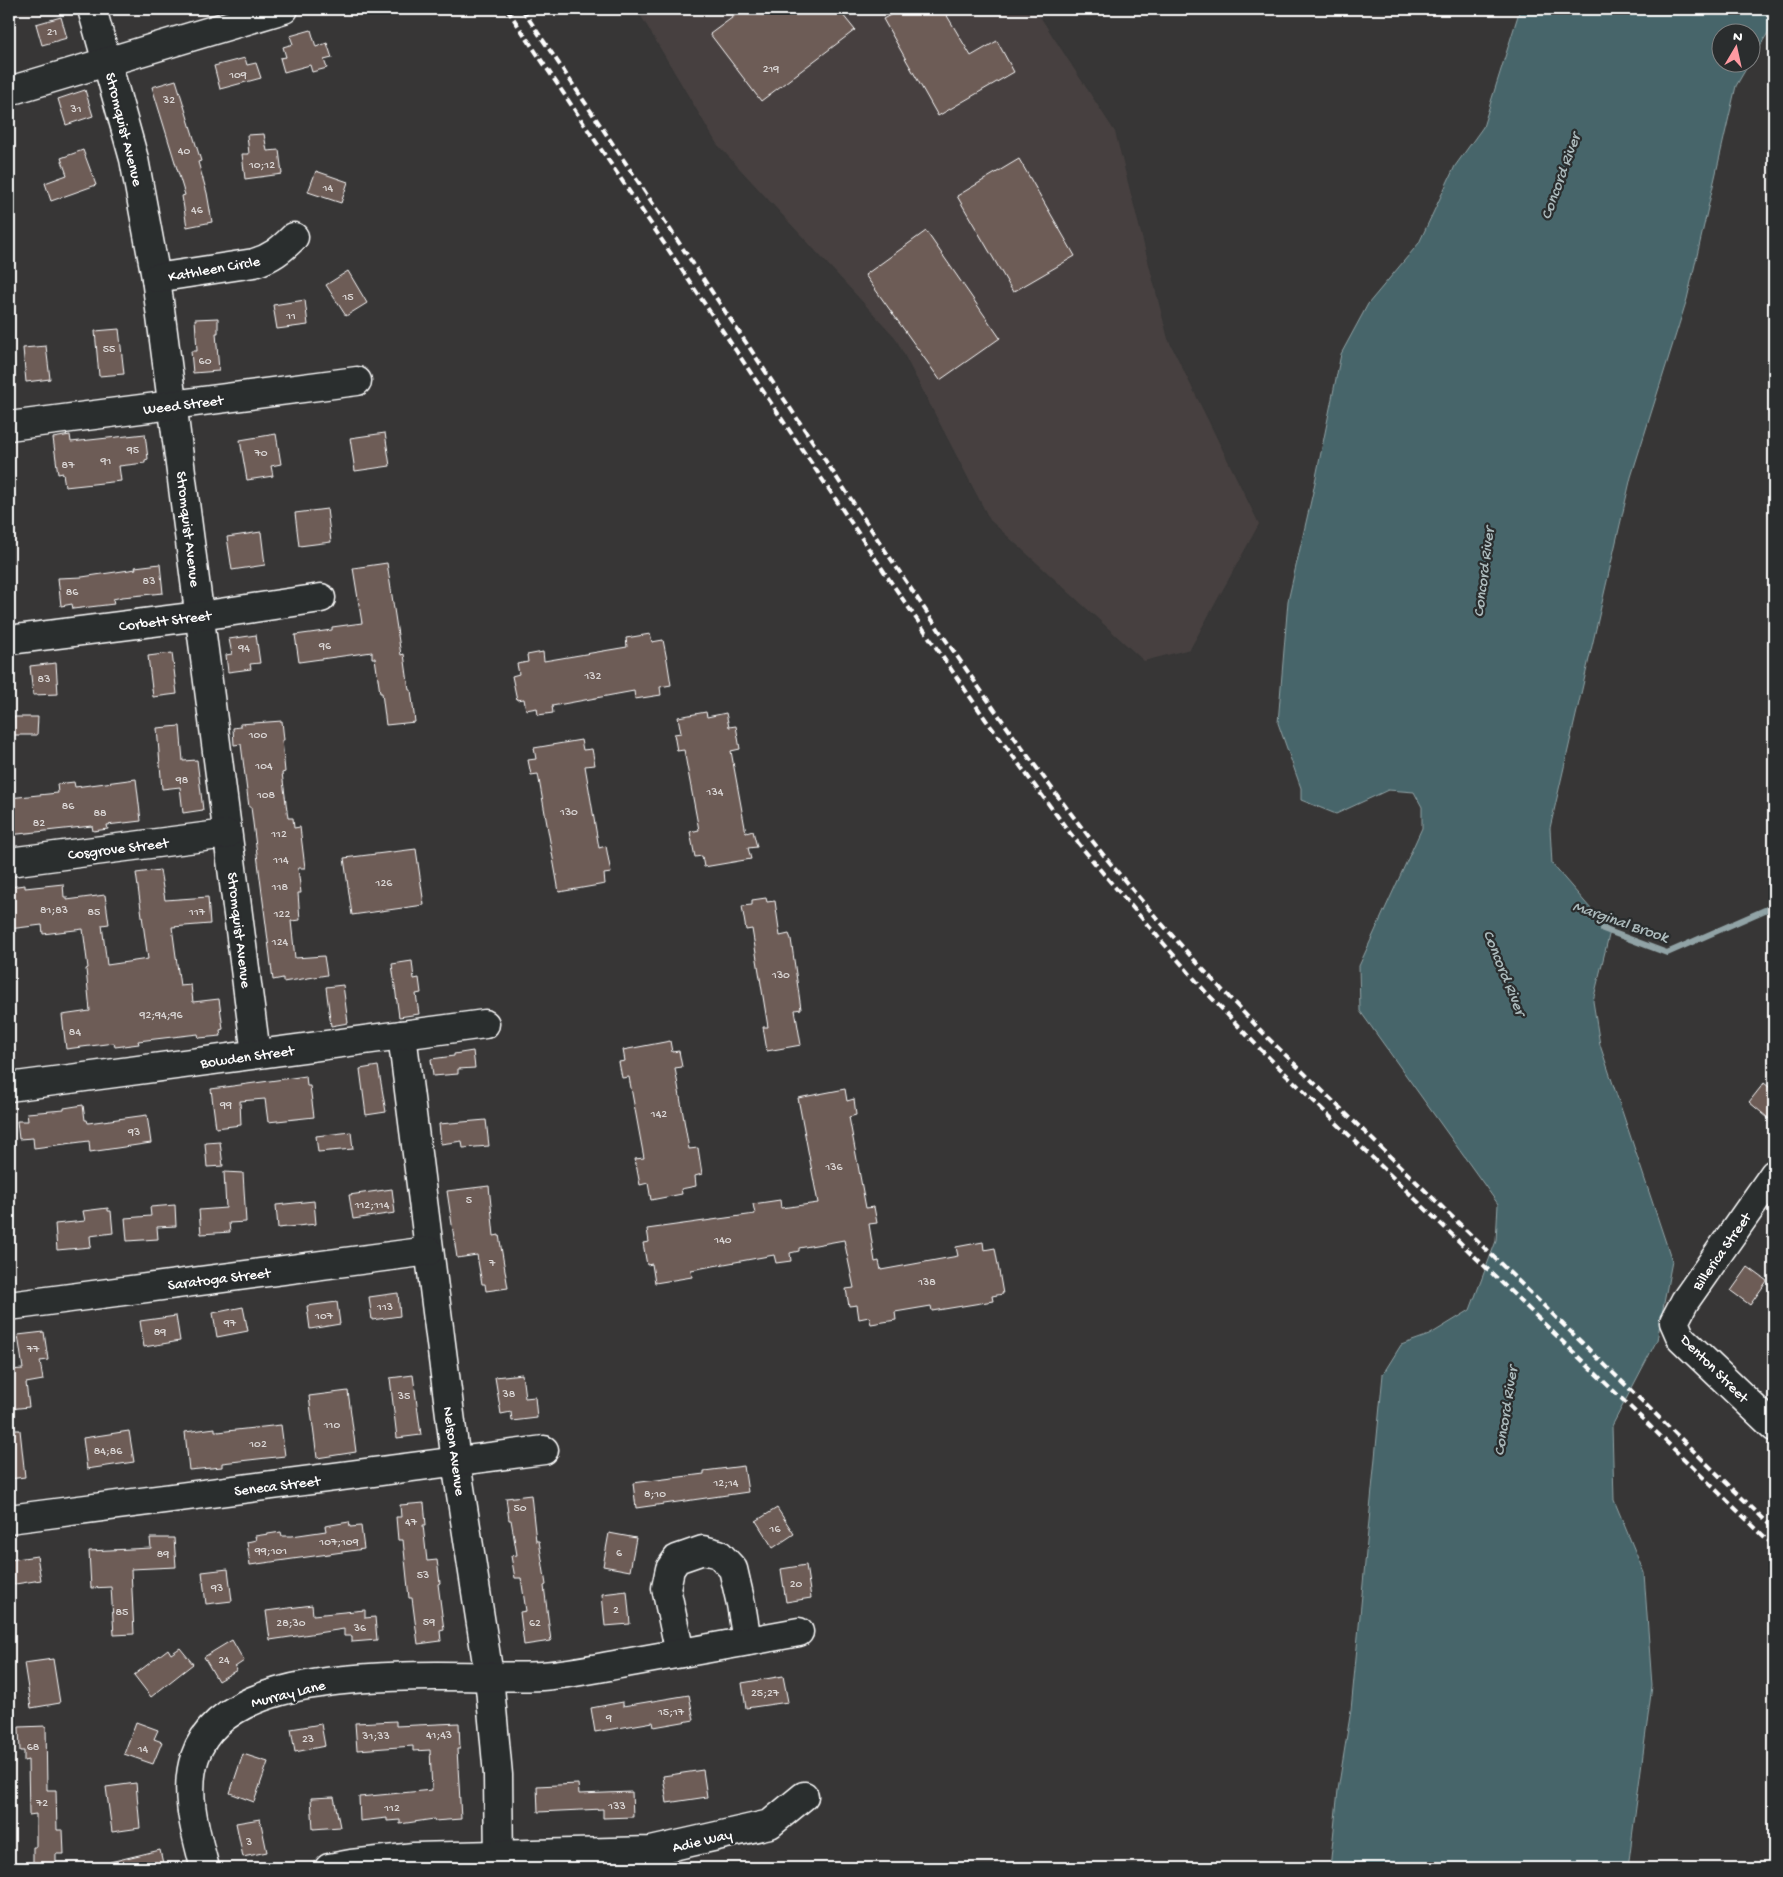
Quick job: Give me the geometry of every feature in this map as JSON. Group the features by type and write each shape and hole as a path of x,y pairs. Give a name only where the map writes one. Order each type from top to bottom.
{"street":[{"name":"Stromquist Avenue","path":"92,9 134,159 156,278 256,1054"},
{"path":"9,91 284,9"},
{"name":"Kathleen Circle","path":"156,278 254,263 269,258 282,250 294,237"},
{"name":"Weed Street","path":"9,426 356,381"},
{"name":"Corbett Street","path":"9,640 200,616 321,598"},
{"name":"Cosgrove Street","path":"9,862 228,834"},
{"name":"Bowden Street","path":"9,1088 486,1024"},
{"name":"Nelson Avenue","path":"402,1035 456,1462 489,1676 498,1775 500,1862"},
{"name":"Billerica Street","path":"1678,1330 1674,1322 1685,1302 1774,1174"},
{"name":"Saratoga Street","path":"9,1306 429,1251"},
{"name":"Denton Street","path":"1678,1330 1681,1338 1774,1427"},
{"name":"Seneca Street","path":"9,1520 544,1450"},
{"path":"680,1653 666,1588 670,1569 677,1558 703,1550 719,1554 733,1569 747,1641"},
{"path":"489,1676 544,1676 799,1632"},
{"name":"Murray Lane","path":"205,1868 194,1822 191,1778 195,1756 203,1741 215,1724 229,1713 247,1703 292,1689 360,1678 489,1676"},
{"name":"Adie Way","path":"329,1868 414,1857 500,1862 652,1851 770,1824 804,1796"}],"shaded area":[{"path":"637,9 1035,9 1115,132 1168,339 1259,524 1190,649 1144,661 990,520 895,337 717,144"}],"water":[{"name":"Concord River","path":"1520,9 1774,9 1774,23 1760,46 1760,22 1710,22 1710,72 1744,72 1736,86 1687,299 1631,477 1550,828 1552,864 1610,931 1593,1001 1600,1045 1672,1261 1657,1340 1612,1426 1614,1500 1644,1573 1652,1686 1628,1868 1330,1868 1338,1790 1351,1710 1383,1374 1401,1345 1429,1335 1470,1310 1496,1241 1498,1204 1360,1011 1359,966 1422,828 1422,807 1414,792 1388,790 1336,814 1301,800 1301,788 1278,723 1288,601 1313,492 1341,354 1368,304 1419,243 1455,166 1483,127"}],"building":[{"path":"744,9 838,9 855,30 761,101 710,34"},
{"path":"901,9 943,9 971,56 997,41 1014,72 938,116 883,19"},
{"path":"61,17 67,38 42,45 36,24"},
{"path":"311,30 316,47 327,43 332,58 324,60 327,68 312,72 310,65 284,72 280,58 286,57 283,47 293,44 290,36"},
{"path":"245,58 247,65 256,63 261,78 220,89 214,66"},
{"path":"176,80 201,161 198,162 207,193 212,222 187,227 182,196 185,195 152,87"},
{"path":"85,90 93,116 66,125 58,99"},
{"path":"264,134 267,151 279,150 282,174 245,179 242,154 249,154 247,135"},
{"path":"83,150 96,185 51,201 45,183 67,175 61,158"},
{"path":"1019,159 1075,256 1013,292 957,196"},
{"path":"316,171 348,182 341,203 308,192"},
{"path":"926,231 1000,338 940,380 865,275"},
{"path":"348,271 367,303 346,316 326,285"},
{"path":"305,300 308,325 277,329 273,305"},
{"path":"218,318 218,333 216,333 219,371 193,373 191,351 197,351 195,319"},
{"path":"119,329 124,374 99,376 95,331"},
{"path":"46,346 50,379 26,382 23,348"},
{"path":"385,433 390,466 355,471 350,438"},
{"path":"145,434 148,459 145,460 145,463 119,466 121,481 65,487 63,473 58,474 53,438 70,435 71,442"},
{"path":"276,434 281,464 271,466 273,476 247,480 240,440"},
{"path":"327,509 331,542 299,546 295,513"},
{"path":"261,532 265,565 232,570 227,537"},
{"path":"387,563 401,655 404,654 415,722 386,725 382,693 380,693 375,658 372,658 372,652 299,662 295,635 332,630 332,627 362,623 353,568"},
{"path":"160,564 163,593 113,599 114,604 73,609 72,604 61,606 58,578 82,577"},
{"path":"650,634 652,642 663,640 667,660 671,685 660,687 661,695 635,699 634,691 552,706 553,713 538,715 537,708 526,710 524,699 517,700 512,676 519,674 517,664 528,662 527,655 543,652 544,661 627,647 626,638"},
{"path":"256,635 260,663 250,664 251,669 228,672 226,655 232,654 229,639"},
{"path":"172,653 177,694 153,697 148,656"},
{"path":"56,663 58,694 33,695 30,666"},
{"path":"706,712 707,717 726,713 729,727 736,726 740,749 731,751 746,833 753,831 757,847 748,848 751,859 704,867 702,856 695,857 690,832 699,830 684,750 677,751 674,734 681,733 678,717"},
{"path":"9,717 38,717 37,735 9,735"},
{"path":"282,721 285,772 282,773 288,818 293,818 294,828 300,827 305,868 298,868 301,893 298,893 300,920 291,921 295,958 324,956 327,975 283,982 283,978 273,980 241,744 234,745 233,728 240,727 240,724"},
{"path":"180,726 183,761 197,760 203,810 183,813 180,787 162,789 157,728"},
{"path":"581,740 583,750 592,749 595,765 585,766 599,848 606,846 611,873 604,874 605,884 559,892 538,774 531,775 528,760 536,759 534,748"},
{"path":"136,779 141,821 107,825 108,829 93,831 92,826 9,835 9,798 58,793 57,784 74,782 75,787"},
{"path":"416,849 424,905 352,915 344,858"},
{"path":"160,870 165,900 208,897 210,924 172,927 180,986 191,985 193,1002 219,999 223,1029 220,1030 221,1036 199,1038 198,1034 138,1041 139,1044 115,1047 114,1043 66,1049 62,1015 90,1011 86,969 88,968 83,929 43,934 42,925 9,929 9,887 25,885 25,888 63,884 64,897 67,897 67,900 105,895 109,924 102,925 107,965 148,959 136,873"},
{"path":"766,898 767,902 775,901 780,936 789,934 791,939 801,1009 795,1010 801,1045 767,1051 763,1027 768,1027 752,929 746,930 742,906 752,905 752,900"},
{"path":"412,961 414,979 419,978 421,993 416,994 419,1014 399,1017 392,964"},
{"path":"343,985 348,1023 331,1026 326,987"},
{"path":"670,1041 672,1052 679,1051 682,1067 675,1068 689,1149 698,1148 702,1174 695,1176 696,1186 681,1189 682,1194 651,1200 648,1183 640,1185 635,1159 644,1158 629,1077 622,1078 619,1062 625,1061 623,1050"},
{"path":"473,1051 475,1068 458,1069 458,1074 433,1076 431,1059"},
{"path":"378,1066 386,1112 366,1115 360,1069"},
{"path":"306,1076 307,1086 310,1086 314,1117 268,1122 265,1099 240,1101 241,1125 216,1128 211,1089"},
{"path":"1764,1083 1774,1091 1774,1123 1749,1102"},
{"path":"845,1089 847,1101 854,1099 856,1115 849,1117 866,1208 874,1207 877,1223 869,1224 875,1262 879,1261 881,1270 958,1256 956,1247 983,1242 984,1250 995,1248 1003,1294 992,1296 993,1301 932,1311 931,1306 895,1312 896,1320 871,1324 869,1317 859,1319 857,1305 849,1306 846,1289 854,1288 844,1240 799,1248 799,1251 790,1253 791,1261 776,1263 774,1255 691,1270 692,1277 655,1283 652,1264 647,1265 643,1243 649,1242 647,1229 755,1214 753,1204 780,1200 781,1208 818,1203 798,1098"},
{"path":"83,1105 85,1120 88,1123 147,1115 151,1143 90,1152 89,1141 34,1148 33,1138 19,1139 17,1121 28,1121 27,1113 64,1110 64,1108"},
{"path":"486,1120 489,1146 463,1148 462,1141 441,1144 439,1124"},
{"path":"351,1132 353,1149 318,1152 316,1136"},
{"path":"220,1142 223,1166 207,1167 205,1143"},
{"path":"224,1172 243,1173 246,1222 229,1223 230,1232 201,1234 199,1210 226,1208"},
{"path":"489,1186 494,1236 499,1235 508,1288 486,1291 485,1284 482,1284 477,1255 457,1258 447,1191"},
{"path":"392,1189 395,1213 353,1219 349,1195"},
{"path":"314,1201 316,1224 278,1228 276,1205"},
{"path":"175,1205 176,1226 157,1227 158,1239 127,1241 125,1218 151,1216 150,1207"},
{"path":"108,1208 108,1211 111,1211 113,1233 90,1236 91,1247 57,1250 55,1224 85,1221 83,1211"},
{"path":"1748,1267 1767,1281 1750,1305 1731,1291"},
{"path":"398,1293 400,1316 372,1320 369,1297"},
{"path":"337,1302 340,1324 310,1329 307,1306"},
{"path":"243,1307 248,1331 217,1337 213,1313"},
{"path":"176,1316 180,1341 144,1347 140,1321"},
{"path":"44,1332 48,1360 40,1361 43,1380 26,1383 29,1407 9,1409 9,1370 23,1369 18,1335"},
{"path":"522,1374 525,1398 535,1397 537,1418 512,1421 511,1412 501,1414 495,1377"},
{"path":"413,1375 421,1435 397,1438 390,1378"},
{"path":"348,1391 356,1452 317,1458 309,1396"},
{"path":"281,1425 285,1456 222,1463 222,1467 189,1470 185,1432 215,1428 215,1431 218,1432"},
{"path":"9,1430 20,1430 25,1477 9,1479"},
{"path":"129,1431 134,1462 87,1469 83,1438"},
{"path":"744,1466 748,1492 636,1508 633,1483 704,1474 704,1471"},
{"path":"531,1495 536,1541 539,1541 546,1585 544,1586 551,1641 524,1645 520,1612 526,1611 521,1578 515,1578 511,1556 517,1555 506,1498"},
{"path":"424,1503 426,1525 423,1525 427,1561 437,1560 444,1630 440,1631 441,1641 418,1644 412,1598 409,1598 403,1540 398,1540 396,1517 401,1517 400,1505"},
{"path":"777,1508 794,1534 773,1548 756,1521"},
{"path":"349,1522 350,1527 361,1526 364,1549 250,1565 247,1542 256,1540 255,1536 281,1532 282,1536 292,1536 326,1531 325,1526"},
{"path":"609,1533 636,1538 630,1571 603,1566"},
{"path":"150,1538 174,1538 176,1567 131,1569 134,1634 114,1635 111,1587 91,1588 89,1551 151,1548"},
{"path":"37,1556 41,1580 9,1585 9,1560"},
{"path":"806,1565 811,1598 786,1602 781,1569"},
{"path":"228,1569 232,1601 206,1604 202,1572"},
{"path":"627,1591 630,1624 605,1626 602,1594"},
{"path":"312,1605 313,1615 365,1610 365,1618 375,1617 377,1640 352,1642 352,1636 344,1636 344,1629 270,1640 266,1611"},
{"path":"232,1640 244,1661 235,1667 237,1670 218,1681 204,1657"},
{"path":"180,1648 193,1664 151,1697 134,1675 168,1649 171,1654"},
{"path":"53,1659 60,1703 31,1708 24,1663"},
{"path":"783,1676 788,1702 746,1708 742,1683"},
{"path":"689,1695 694,1720 654,1727 653,1722 595,1732 591,1708 623,1702 623,1706"},
{"path":"396,1721 396,1726 459,1723 460,1749 457,1749 461,1819 434,1821 434,1819 400,1824 400,1820 387,1821 387,1818 360,1821 359,1797 432,1790 430,1750 413,1751 413,1746 357,1750 355,1723"},
{"path":"136,1722 158,1730 154,1739 162,1742 153,1764 124,1754"},
{"path":"321,1724 325,1746 295,1752 291,1729"},
{"path":"46,1726 47,1790 56,1790 57,1830 63,1830 64,1854 56,1854 56,1865 33,1866 33,1847 36,1847 36,1814 29,1815 28,1760 24,1761 24,1751 20,1751 19,1727"},
{"path":"243,1754 268,1762 254,1802 230,1793"},
{"path":"703,1770 707,1797 667,1803 663,1776"},
{"path":"136,1783 140,1828 112,1832 106,1787"},
{"path":"578,1784 579,1794 632,1792 633,1817 603,1818 603,1809 538,1812 537,1786"},
{"path":"334,1797 340,1827 313,1829 311,1798"},
{"path":"260,1819 267,1852 243,1857 236,1823"},
{"path":"160,1850 164,1868 111,1868 110,1862"}],"waterway":[{"name":"Marginal Brook","path":"1603,929 1667,953 1774,906"}],"railway":[{"path":"507,9 891,582 986,720 1070,833 1107,878 1204,990 1260,1049 1774,1546"},
{"path":"522,9 944,637 1044,778 1124,880 1270,1040 1774,1529"}]}
